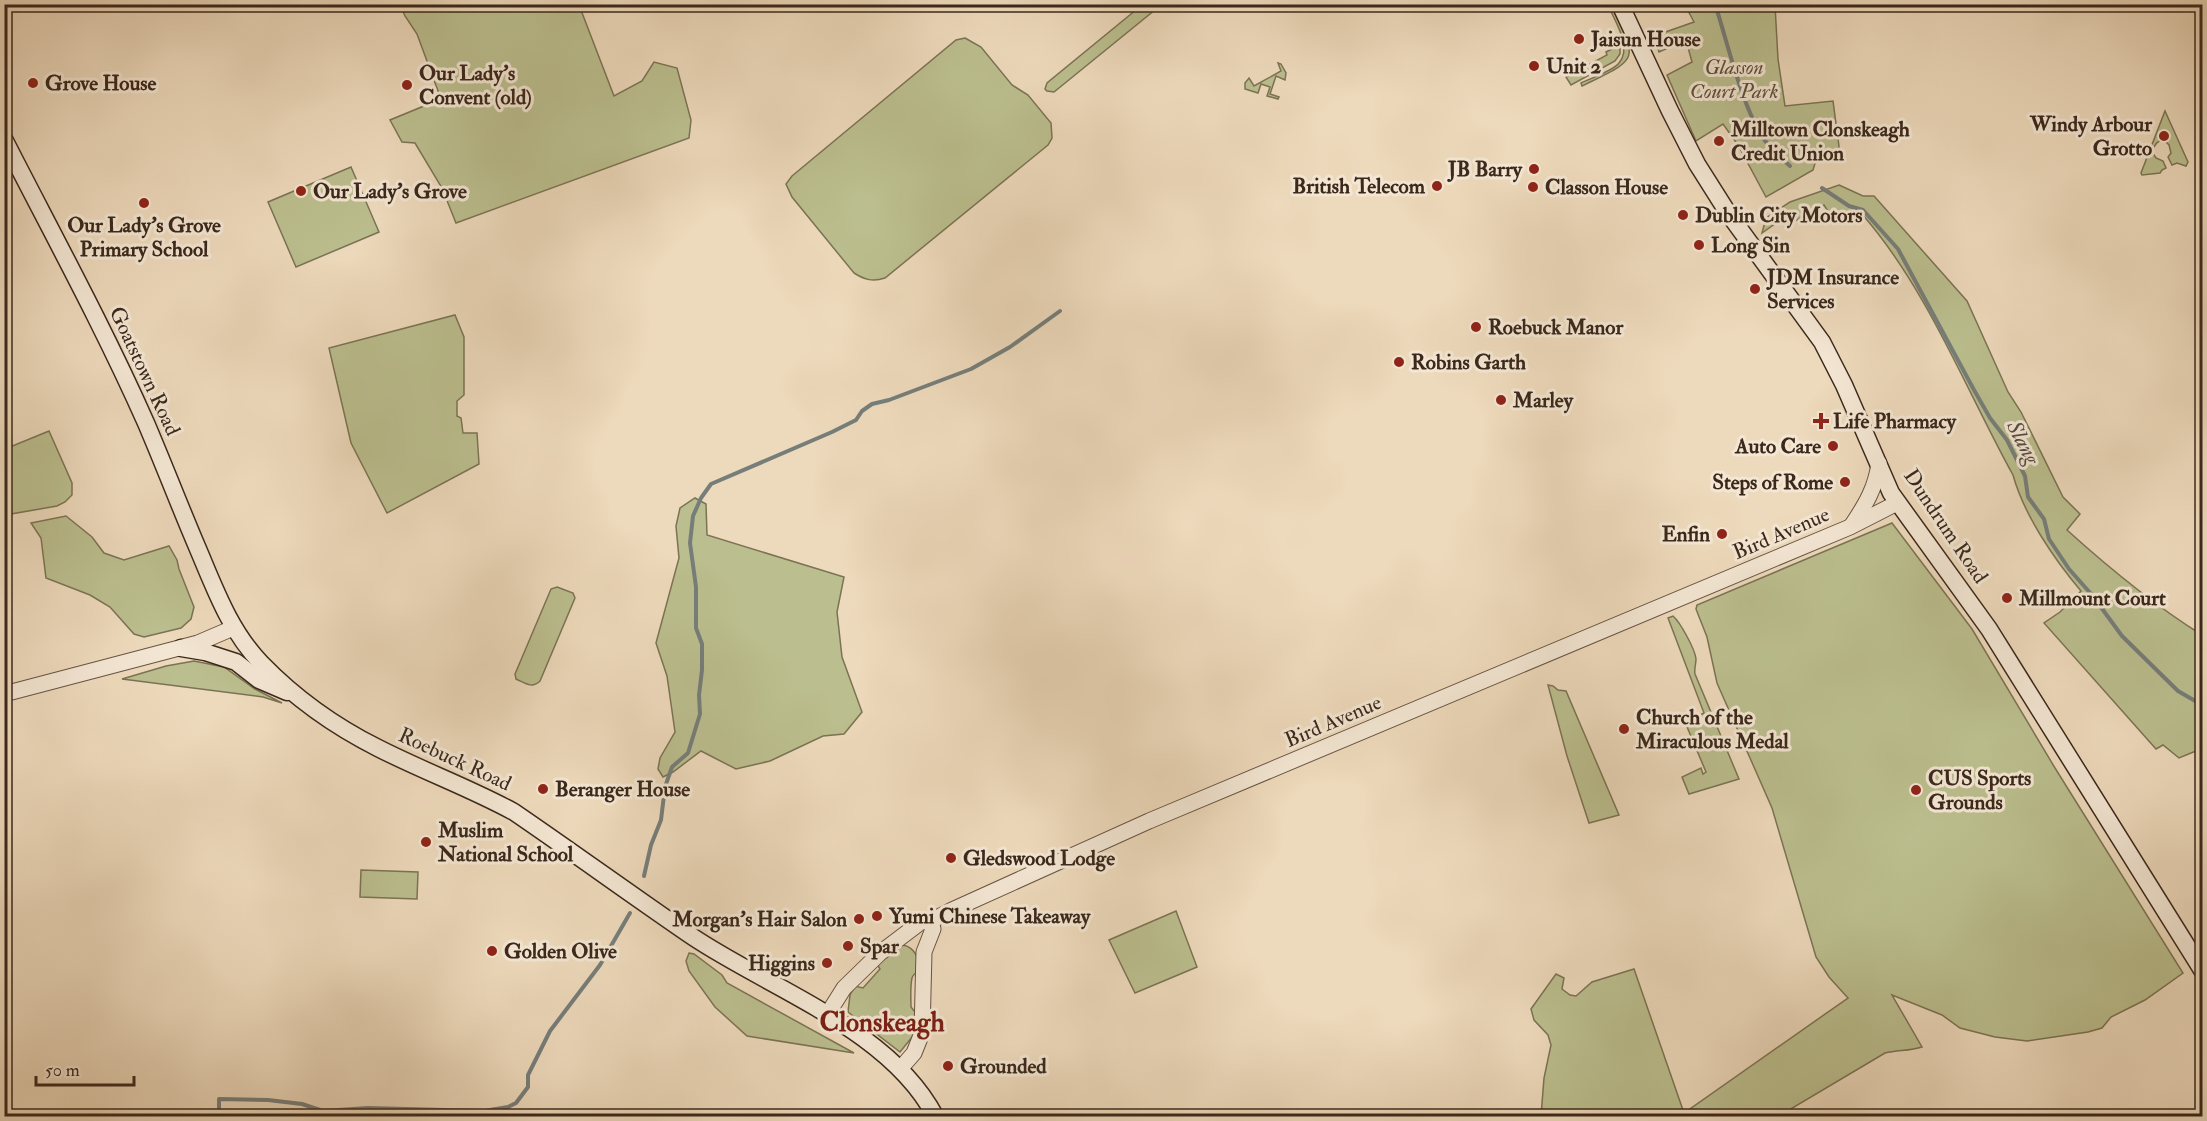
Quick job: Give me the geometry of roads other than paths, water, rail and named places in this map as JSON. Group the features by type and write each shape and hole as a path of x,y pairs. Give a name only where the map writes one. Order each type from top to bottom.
{"main road":[{"name":"Dundrum Road","path":"1620,4 1697,164 1728,213 1822,342 1879,462 1887,486 1897,503 1989,629 2202,970"},
{"name":"Goatstown Road","path":"4,139 110,345 233,628"},
{"name":"Roebuck Road","path":"233,628 262,664 299,697 328,718 377,748 489,798 514,812 694,937 750,972 827,1015 869,1043 900,1069 917,1088 935,1116"},
{"path":"181,648 205,652 236,662 259,680 299,697"}],"street":[{"path":"1850,527 1871,495 1877,481 1879,462"},
{"name":"Bird Avenue","path":"827,1015 844,988 880,953 921,922 931,921 1149,821 1850,527 1897,503"},
{"path":"4,694 181,648 233,628"},
{"path":"900,1069 914,1053 922,1033 924,952 933,929 931,921"},
{"path":"905,934 924,952"}],"waterway":[{"name":"Slang","path":"1715,4 1752,118 1770,147 1790,166"},
{"name":"Slang","path":"1822,188 1849,206 1863,210 1898,249 1974,390 1990,418 2007,440 2025,476 2028,497 2044,519 2049,539 2069,569 2092,595 2122,636 2178,691 2202,705"},
{"path":"644,876 651,845 661,820 665,787 672,767 688,753 700,714 702,644 696,628 696,587 690,543 693,516 701,498 711,484 832,432 856,420 862,411 872,404 889,400 971,369 1010,347 1060,311"},
{"path":"219,1116 219,1099 268,1100 302,1104 323,1111 368,1108 484,1111 508,1107 516,1103 528,1087 528,1075 550,1031 600,965 630,913"}],"place":[{"name":"Jaisun House","path":"1579,39"},
{"name":"Unit 2","path":"1534,66"},
{"name":"Grove House","path":"33,83"},
{"name":"Our Lady's Convent (old)","path":"407,85"},
{"name":"Windy Arbour Grotto","path":"2164,136"},
{"name":"Milltown Clonskeagh Credit Union","path":"1719,141"},
{"name":"JB Barry","path":"1534,169"},
{"name":"British Telecom","path":"1437,186"},
{"name":"Classon House","path":"1533,187"},
{"name":"Our Lady's Grove","path":"301,191"},
{"name":"Our Lady's Grove Primary School","path":"144,203"},
{"name":"Dublin City Motors","path":"1683,215"},
{"name":"Long Sin","path":"1699,245"},
{"name":"JDM Insurance Services","path":"1755,289"},
{"name":"Roebuck Manor","path":"1476,327"},
{"name":"Robins Garth","path":"1399,362"},
{"name":"Marley","path":"1501,400"},
{"name":"Life Pharmacy","path":"1821,421"},
{"name":"Auto Care","path":"1833,446"},
{"name":"Steps of Rome","path":"1845,482"},
{"name":"Enfin","path":"1722,534"},
{"name":"Millmount Court","path":"2007,598"},
{"name":"Church of the Miraculous Medal","path":"1624,729"},
{"name":"Beranger House","path":"543,789"},
{"name":"CUS Sports Grounds","path":"1916,790"},
{"name":"Muslim National School","path":"426,842"},
{"name":"Gledswood Lodge","path":"951,858"},
{"name":"Yumi Chinese Takeaway","path":"877,916"},
{"name":"Morgan's Hair Salon","path":"859,919"},
{"name":"Spar","path":"848,946"},
{"name":"Golden Olive","path":"492,951"},
{"name":"Higgins","path":"827,963"},
{"name":"Grounded","path":"948,1066"}],"district":[{"name":"Clonskeagh","path":"882,1022"}],"park label":[{"name":"Glasson Court Park","path":"1734,79"}]}
